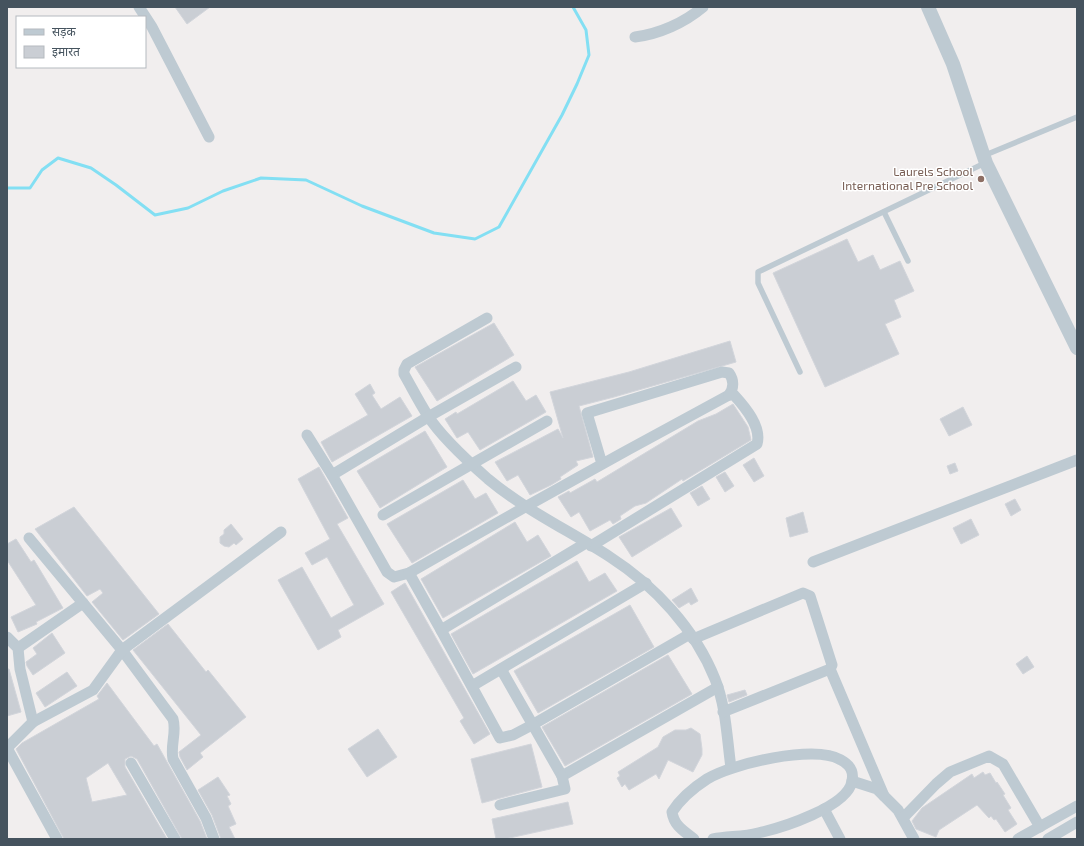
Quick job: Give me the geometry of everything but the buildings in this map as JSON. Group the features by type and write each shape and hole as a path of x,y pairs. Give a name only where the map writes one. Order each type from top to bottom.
{"street":[{"path":"139,7 145,16"},
{"path":"635,37 650,35 673,26 703,7"},
{"path":"928,7 953,64 984,159 1077,348"},
{"path":"146,18 156,34 209,137"},
{"path":"487,318 405,366 404,374 428,417 489,479 526,505 610,558 646,583 671,610 691,636 706,661 718,686 731,768"},
{"path":"332,475 428,417 516,367"},
{"path":"308,434 387,572 394,577 409,573 526,505 602,464 729,394 732,390 732,378 729,373 722,372 587,413 602,464"},
{"path":"441,630 589,545 757,444 759,437 755,425 734,395 729,394"},
{"path":"383,515 547,421"},
{"path":"813,562 1077,460"},
{"path":"57,839 7,748 33,722 93,690 122,650 281,532"},
{"path":"28,538 122,650 173,719 175,725 171,750 173,759 206,818 214,839"},
{"path":"409,573 500,738 514,734 532,725 691,636 806,593 810,596 820,627 832,665 830,669 884,796"},
{"path":"472,686 646,583"},
{"path":"18,648 83,603"},
{"path":"7,637 18,648 20,669 33,722"},
{"path":"500,805 565,789 562,776 501,669"},
{"path":"723,712 830,669"},
{"path":"562,776 718,686"},
{"path":"694,839 679,829 673,818 672,812 688,793 708,778 731,768 806,753 821,754 840,759 849,765 854,774 851,787 846,794 824,808 768,835 713,839"},
{"path":"903,818 936,784 950,772 989,756 1003,764 1052,837 1077,822"},
{"path":"131,763 171,837"},
{"path":"852,781 877,789 898,810 914,839"},
{"path":"1018,839 1077,806"},
{"path":"824,808 840,839"}],"lane":[{"path":"800,372 758,283 758,272 884,212 984,159 1077,117"},
{"path":"884,212 908,261"}],"waterway":[{"path":"7,188 30,188 42,170 58,158 91,168 155,215 188,208 223,191 261,178 306,180 362,206 434,233 475,239 499,227 562,115 577,84 589,55 586,30 573,7"}],"place":[{"name":"Laurels School International Pre School","path":"981,179"}]}
